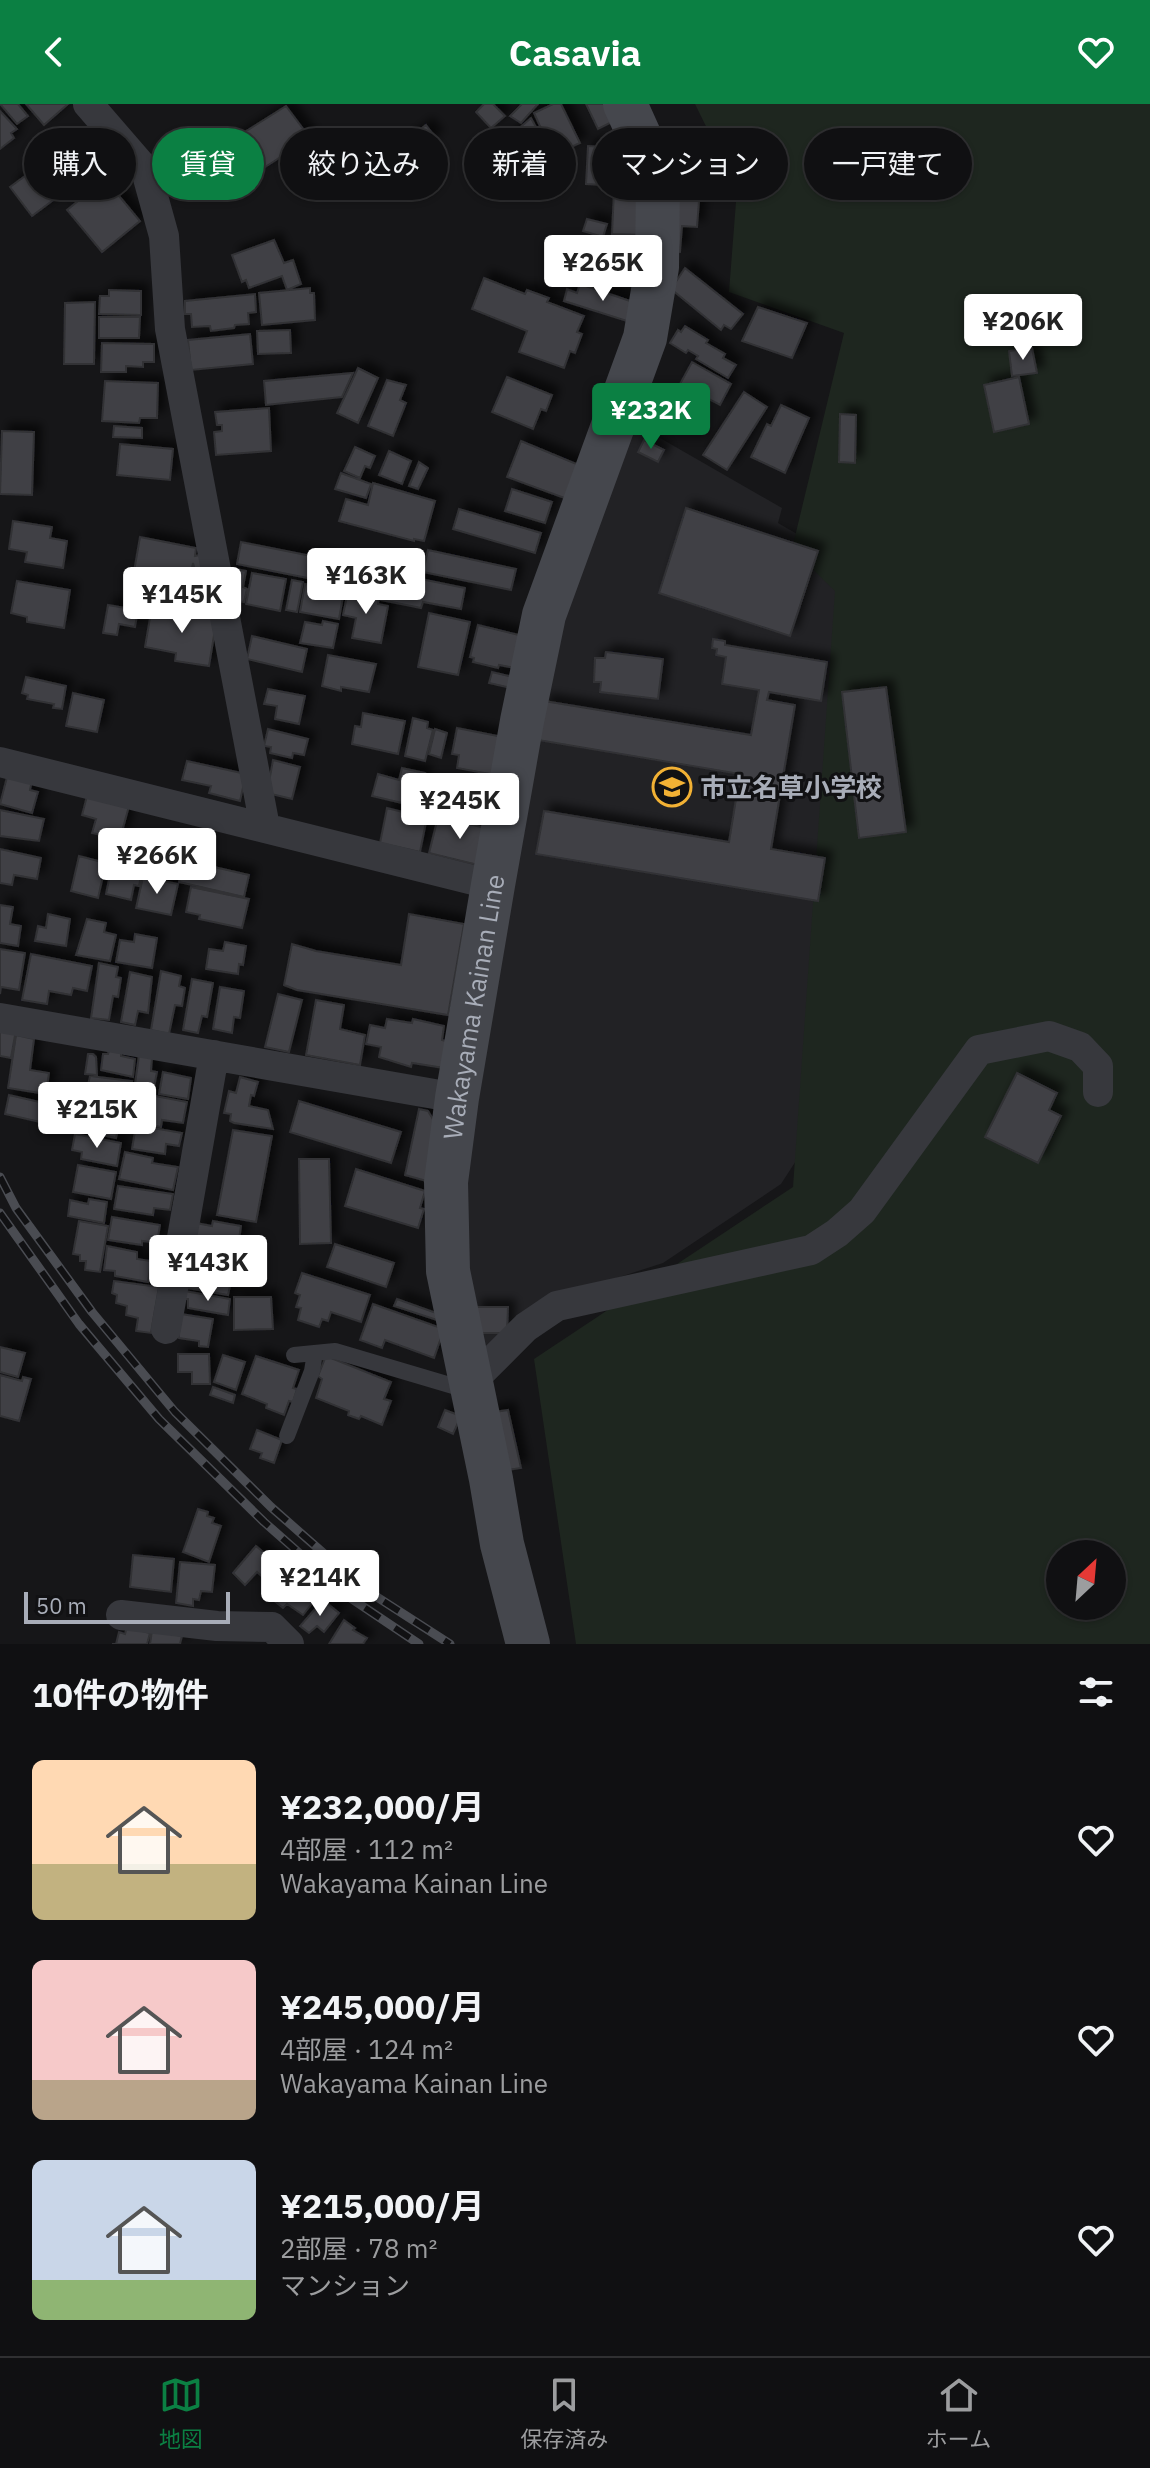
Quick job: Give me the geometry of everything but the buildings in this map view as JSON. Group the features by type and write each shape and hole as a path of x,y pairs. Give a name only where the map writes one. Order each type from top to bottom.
{"main road":[{"name":"Wakayama Kainan Line","path":"528,1644 502,1544 448,1271 446,1182 493,885 544,615 645,338 654,282 658,177 625,104"}],"street":[{"path":"88,104 146,171 164,236 170,329 265,827"},
{"path":"0,762 493,885"},
{"path":"0,1018 457,1098"},
{"path":"471,1387 526,1327 557,1306 811,1250 837,1233 862,1211 979,1050 1049,1036 1070,1043 1080,1047 1098,1066 1098,1092"},
{"path":"166,1329 214,1055"},
{"path":"121,1615 216,1635 272,1627 289,1644"}],"lane":[{"path":"294,1355 335,1351 471,1387"},
{"path":"287,1436 312,1371 315,1353"}],"shaded area":[{"path":"695,104 1150,104 1150,1644 576,1644 534,1359 793,1187 835,591 792,549 844,333 729,292 736,200 788,200 788,128 707,128"},
{"path":"627,419 782,508 778,523 828,552 853,681 832,1105 781,1184 663,1263 570,1293 485,1357 464,1288 458,1172 541,674"}],"railway":[{"path":"0,1177 16,1208 92,1312 175,1412 271,1507 363,1588 450,1644"},
{"path":"0,1213 79,1324 159,1419 264,1522 349,1597 419,1644"}],"place":[{"name":"市立名草小学校","path":"672,787"}]}
